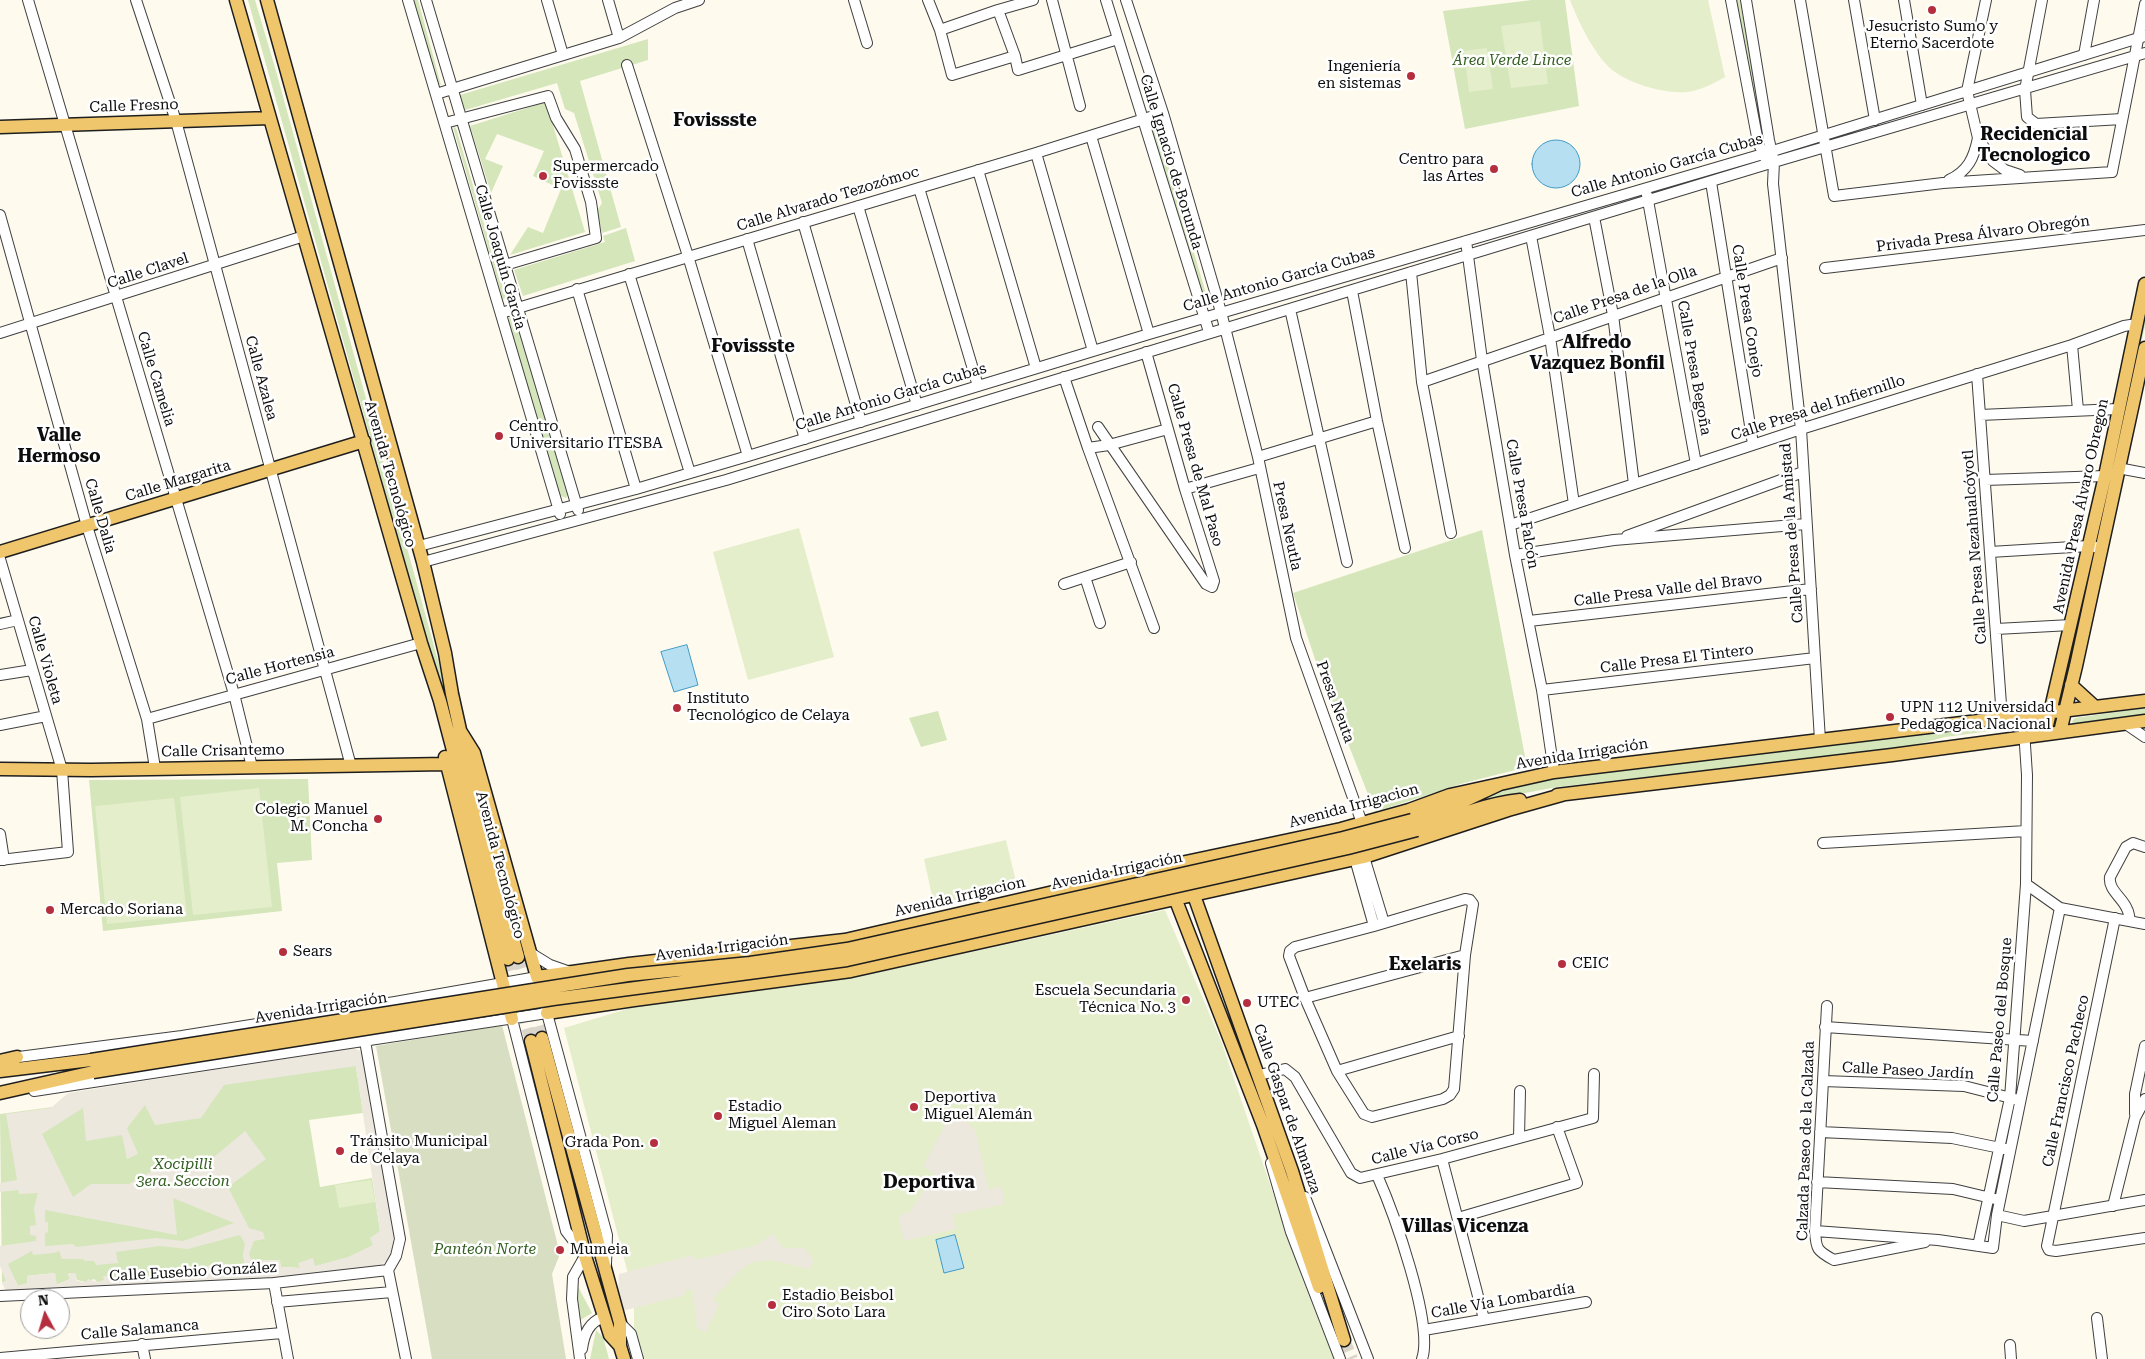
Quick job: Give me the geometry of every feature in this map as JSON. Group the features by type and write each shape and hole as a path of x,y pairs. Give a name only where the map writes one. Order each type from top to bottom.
{"main road":[{"name":"Avenida Tecnológico","path":"236,0 421,643 453,731 518,956"},
{"name":"Avenida Tecnológico","path":"266,0 419,546 446,653 453,731"},
{"name":"Calle Fresno","path":"0,127 270,118"},
{"name":"Avenida Presa Álvaro Obregon","path":"2045,734 2071,625 2095,547 2105,476 2145,284"},
{"path":"2060,732 2071,685 2095,547 2118,468 2145,348"},
{"name":"Calle Margarita","path":"0,552 364,441"},
{"path":"2071,685 2094,706"},
{"name":"Avenida Irrigación","path":"1414,825 1500,784 1554,772 2145,701"},
{"name":"Avenida Irrigación","path":"92,1066 592,993 847,960 1348,848 1414,825 1504,802 1892,755 2145,721"},
{"path":"453,731 446,764 512,1019"},
{"path":"453,731 474,753 518,956 537,977"},
{"name":"Calle Crisantemo","path":"0,769 62,770 446,764"},
{"name":"Avenida Irrigacion","path":"537,977 629,964 845,940 1362,823 1409,810 1450,795 1500,784"},
{"path":"547,1013 851,971 1194,893 1360,858 1508,810 1565,794"},
{"name":"Calle Gaspar de Almanza","path":"1176,898 1263,1125 1341,1341 1292,1171 1183,863"},
{"path":"1059,891 1052,907 1056,917 1064,923"},
{"path":"620,1346 610,1335 585,1255 536,1040 606,1272 620,1323 620,1346 624,1359"},
{"path":"0,1060 17,1057"},
{"path":"0,1071 92,1066"},
{"path":"0,1094 92,1066"}],"street":[{"name":"Calle Camelia","path":"28,0 234,694 252,767"},
{"name":"Calle Azalea","path":"136,0 176,121 351,766"},
{"name":"Calle Joaquín García","path":"408,0 563,523"},
{"name":"Calle Joaquín García","path":"426,0 581,518"},
{"path":"547,0 563,55"},
{"path":"608,0 619,38"},
{"path":"436,94 619,38 674,4 700,0"},
{"path":"854,0 866,43"},
{"path":"928,0 940,30 952,76 1015,56"},
{"path":"940,30 1033,0"},
{"path":"1052,0 1080,106"},
{"name":"Calle Ignacio de Borunda","path":"1106,0 1209,332"},
{"name":"Calle Ignacio de Borunda","path":"1126,0 1163,112 1225,328"},
{"path":"1731,0 1758,142 1767,153"},
{"path":"1746,0 1767,153"},
{"path":"1800,0 1834,196 1943,182 2112,172 2122,119 2140,55 2145,4"},
{"path":"1854,0 1875,120"},
{"path":"1904,0 1922,105"},
{"path":"1986,0 1967,91 1970,106 1978,138 1993,161 2005,170 2022,176"},
{"path":"2042,0 2028,72 2026,90 2027,116 2036,124 2122,119"},
{"path":"2084,55 2094,0"},
{"path":"998,10 1015,56 1018,70 1118,39"},
{"name":"Calle Antonio García Cubas","path":"419,546 577,505 806,439 1221,312 1824,136 2142,37"},
{"name":"Calle Antonio García Cubas","path":"423,562 726,480 1771,163 2026,90 2140,55"},
{"path":"627,65 688,256 748,456"},
{"path":"445,123 548,96 556,118 575,149 588,193 596,238 505,265"},
{"name":"Calle Alvarado Tezozómoc","path":"501,313 576,289 1036,154 1163,112"},
{"path":"1091,136 1149,334"},
{"path":"1943,182 1957,176 1966,168 1975,154 1978,138"},
{"name":"Calle Presa de la Amistad","path":"1767,153 1773,176 1801,429 1820,740"},
{"path":"1036,154 1093,351"},
{"path":"978,170 1036,368"},
{"name":"Calle Presa Conejo","path":"1711,182 1753,444"},
{"path":"919,188 978,386"},
{"name":"Calle Presa Begoña","path":"1646,188 1696,464"},
{"path":"858,206 918,405"},
{"name":"Calle Dalia","path":"0,215 87,526 147,719 155,768"},
{"path":"1594,217 1613,315 1634,484"},
{"path":"803,222 861,422"},
{"name":"Privada Presa Álvaro Obregón","path":"1825,268 2145,230"},
{"name":"Calle Clavel","path":"0,333 304,236"},
{"path":"1532,236 1550,337 1574,504"},
{"path":"747,239 806,439"},
{"name":"Calle Presa Falcón","path":"1466,241 1482,360 1515,555 1542,690 1554,772"},
{"name":"Calle Presa de la Olla","path":"1422,382 1782,258"},
{"path":"1411,272 1422,382 1451,533"},
{"path":"629,274 690,473"},
{"path":"576,289 636,488"},
{"path":"1352,291 1377,421 1405,548"},
{"path":"1290,309 1347,562"},
{"name":"Calle Presa del Infiernillo","path":"1510,525 1753,444 2072,345 2124,326 2137,324"},
{"name":"Presa Neutla","path":"1225,328 1259,463 1286,589"},
{"path":"2072,345 2078,410"},
{"name":"Calle Presa de Mal Paso","path":"1109,445 1206,584 1212,587 1214,581 1185,489 1146,352"},
{"name":"Calle Presa Nezahualcóyotl","path":"1977,374 2002,718"},
{"path":"1064,376 1088,448 1154,628"},
{"path":"1980,415 2118,408"},
{"path":"1185,489 1377,421"},
{"path":"1098,427 1109,445"},
{"path":"1088,448 1109,445 1168,429"},
{"path":"720,464 726,480"},
{"path":"2118,468 2145,473"},
{"path":"1614,540 1803,472"},
{"path":"1985,480 2105,476"},
{"path":"511,522 514,536"},
{"path":"1515,555 1614,540 1806,524"},
{"path":"1990,552 2095,547"},
{"name":"Calle Violeta","path":"0,558 62,770 68,852 2,860"},
{"path":"1064,584 1131,562"},
{"path":"1085,578 1100,623"},
{"name":"Presa Neuta","path":"1286,589 1296,638 1362,823"},
{"name":"Calle Presa Valle del Bravo","path":"1529,621 1810,589"},
{"path":"0,624 18,620"},
{"path":"1996,630 2071,625"},
{"name":"Calle Hortensia","path":"147,719 421,643"},
{"name":"Calle Presa El Tintero","path":"1542,690 1815,658"},
{"path":"0,675 32,670"},
{"name":"Calle Paseo del Bosque","path":"2023,715 2026,736 2026,884 2015,1039 2010,1098 1978,1246 1993,1248 1997,1216 2060,908"},
{"path":"0,725 46,716"},
{"path":"2126,724 2145,737"},
{"path":"1823,843 2026,831"},
{"path":"0,834 2,860"},
{"path":"2130,921 2127,908 2109,882 2110,877 2126,847 2133,843 2145,847"},
{"path":"1228,886 1221,881 1218,870 1222,860 1231,853"},
{"path":"1360,858 1379,925"},
{"path":"2026,884 2060,908 2145,924"},
{"path":"1465,899 1470,900 1473,904 1465,955 1454,1089 1450,1095 1443,1099 1368,1117 1364,1114 1337,1070 1305,998 1289,956 1290,951 1295,947 1379,925 1465,899"},
{"path":"1003,904 1012,907 1017,913 1017,926 1012,935"},
{"name":"Calle Francisco Pacheco","path":"2115,918 2047,1246 2049,1250 2056,1251 2145,1238"},
{"path":"1305,998 1465,955"},
{"path":"518,956 570,972"},
{"path":"686,993 695,975 694,962 690,957"},
{"path":"629,964 620,974 619,984 622,992 634,1000"},
{"path":"17,1057 182,1036 537,977 607,1235 606,1272"},
{"name":"Calzada Paseo de la Calzada","path":"1827,1006 1817,1182 1816,1247 1822,1254 1834,1260 1938,1240"},
{"path":"364,1007 358,1017 359,1033 365,1041 400,1239 396,1256 388,1270 406,1359"},
{"path":"0,1094 94,1083 547,1013"},
{"path":"512,1019 566,1231 585,1255 572,1277 572,1299 581,1359"},
{"path":"1825,1027 2033,1041"},
{"path":"1337,1070 1459,1036"},
{"path":"2135,1118 2135,1094 2145,1046"},
{"name":"Calle Vía Corso","path":"1259,1075 1285,1069 1295,1077 1351,1173 1360,1178 1442,1159 1593,1118 1594,1074"},
{"name":"Calle Paseo Jardín","path":"1822,1081 1964,1086 2021,1100"},
{"path":"1519,1138 1520,1092"},
{"path":"2113,1206 2135,1118 2145,1099"},
{"path":"1263,1125 1274,1179 1291,1232 1340,1359"},
{"path":"1458,1218 1577,1183 1557,1127"},
{"path":"1820,1132 1952,1138 2011,1150"},
{"path":"1442,1159 1484,1319"},
{"path":"1292,1171 1305,1194 1365,1358"},
{"path":"1377,1175 1414,1279 1424,1330"},
{"path":"1817,1182 1953,1189 1988,1196 2000,1201"},
{"path":"1997,1216 2024,1221 2145,1200"},
{"path":"1815,1231 1938,1240 1978,1246"},
{"name":"Calle Eusebio González","path":"0,1296 274,1283 388,1270"},
{"path":"274,1283 288,1359"},
{"path":"278,1302 392,1292"},
{"name":"Calle Vía Lombardía","path":"1422,1359 1424,1352 1424,1330 1586,1302"},
{"path":"581,1359 584,1337 589,1326 604,1317"},
{"path":"2097,1318 2102,1359"},
{"path":"620,1323 630,1334 638,1359"},
{"name":"Calle Salamanca","path":"0,1358 84,1355 142,1344 282,1333"},
{"path":"142,1344 145,1359"},
{"path":"2010,1345 2011,1359"}],"green space":[{"path":"248,0 255,0 276,71 448,697 443,698"},
{"path":"413,0 418,0 441,85 438,84"},
{"name":"Área Verde Lince","path":"1532,0 1565,0 1579,106 1465,129 1443,11"},
{"path":"1570,0 1708,0 1725,77 1693,91 1674,92 1652,88 1623,77 1601,58 1583,29"},
{"path":"1736,0 1740,0 1765,142 1763,145"},
{"path":"1540,21 1548,84 1511,88 1501,26"},
{"path":"648,39 648,60 580,81 621,227 602,233 597,211 602,203 574,113 565,109 557,83 465,110 460,95"},
{"path":"1487,48 1493,89 1469,92 1464,51"},
{"path":"546,102 585,232 510,255 528,227 543,233 561,189 533,176 544,151 497,134 485,159 503,166 491,193 470,126"},
{"path":"1148,120 1155,120 1209,304 1207,310 1203,307"},
{"path":"453,127 456,128 506,298 503,299 502,296"},
{"path":"626,228 635,261 523,296 514,270 605,242 603,236"},
{"path":"2145,305 2145,326 2060,704 2071,648"},
{"path":"510,316 513,316 515,319 569,492 566,498 559,495 508,321"},
{"path":"799,528 834,657 748,680 713,552"},
{"path":"1482,530 1527,767 1464,783 1375,812 1316,662 1293,593"},
{"path":"2145,708 2145,716 2074,725 2072,721 2075,718"},
{"path":"938,711 947,740 921,747 909,718"},
{"path":"2019,722 2021,727 1945,737 1915,745 1875,751 1557,787 1467,804 1518,784 1621,769"},
{"path":"308,779 312,860 277,863 282,911 103,931 89,780"},
{"path":"259,788 272,907 193,915 180,797"},
{"path":"174,798 187,916 107,924 95,806"},
{"path":"1006,840 1017,886 934,905 924,859"},
{"name":"Deportiva Miguel Alemán","path":"1165,910 1221,1041 1302,1278 1334,1359 643,1359 634,1328 634,1297 564,1028 647,1003 875,973"},
{"name":"Panteón Norte","path":"502,1025 560,1254 552,1274 566,1359 432,1359 376,1046"},
{"name":"Xocipilli 3era. Seccion","path":"354,1053 363,1113 309,1120 320,1187 372,1178 380,1231 371,1259 300,1268 281,1267 279,1260 252,1261 243,1254 246,1270 240,1277 227,1273 225,1264 205,1270 188,1270 188,1277 178,1280 176,1269 155,1278 142,1280 140,1274 123,1276 123,1282 97,1282 94,1279 86,1282 77,1280 75,1273 68,1274 70,1279 56,1285 55,1273 27,1276 28,1283 18,1286 13,1277 2,1283 0,1114 53,1107"},
{"path":"371,1180 375,1202 339,1208 335,1185"},
{"path":"574,1279 592,1313 577,1322"},
{"path":"596,1330 603,1337 609,1359 590,1359"}],"shaded area":[{"path":"353,1048 363,1052 367,1063 394,1242 390,1258 377,1267 272,1279 6,1291 2,1283 6,1281 0,1266 0,1246 36,1241 36,1236 30,1235 30,1226 36,1225 34,1208 38,1193 19,1194 18,1190 0,1192 0,1183 17,1180 6,1114 51,1108 68,1093","holes":["356,1066 380,1231 370,1238 373,1245 348,1257 315,1266 313,1258 298,1263 300,1268 281,1267 280,1260 252,1261 249,1254 254,1241 265,1239 263,1232 249,1228 228,1187 266,1159 245,1131 201,1168 171,1160 129,1184 91,1184 73,1197 42,1134 83,1108 86,1141 122,1135 127,1159 138,1154 127,1128 145,1105 155,1125 201,1118 224,1085","173,1198 234,1223 183,1241 156,1238 76,1247 73,1244 45,1246 45,1233 48,1232 48,1222 45,1222 45,1210 177,1235","240,1235 245,1244 243,1254 246,1270 239,1271 239,1277 227,1273 225,1264 205,1266 205,1270 187,1270 188,1277 179,1280 176,1269 156,1271 155,1278 143,1280 140,1274 123,1276 122,1282 111,1283 107,1276 103,1276 104,1280 97,1282 88,1279 86,1282 77,1281 75,1273 68,1273 70,1279 57,1285 55,1273 27,1276 27,1283 18,1286 8,1264 32,1251 33,1255 59,1251 62,1259 83,1259 85,1261 94,1261 96,1265 118,1263 116,1252 160,1246 188,1249"]},
{"path":"961,1116 975,1130 989,1190 1001,1186 1005,1204 952,1215 956,1229 904,1241 899,1218 903,1212 908,1214 935,1174 923,1166 948,1120"},
{"path":"773,1234 783,1248 804,1248 814,1261 810,1269 770,1260 753,1262 740,1270 713,1299 719,1305 705,1333 697,1327 693,1289 684,1291 685,1295 622,1311 618,1292 619,1274 693,1255 695,1260 757,1245"}],"water":[{"path":"1556,140 1565,142 1573,147 1578,155 1580,164 1578,173 1573,181 1565,186 1556,188 1547,186 1539,181 1534,173 1532,164 1534,155 1539,147 1547,142"},
{"path":"687,645 698,685 674,692 661,652"},
{"path":"955,1235 964,1268 944,1273 936,1240"}],"tunnel":[{"path":"518,957 542,1038"},
{"path":"508,959 531,1041"},
{"path":"1344,1340 1352,1359"}],"place":[{"name":"Jesucristo Sumo y Eterno Sacerdote","path":"1932,10"},
{"name":"Ingeniería en sistemas","path":"1411,76"},
{"name":"Centro para las Artes","path":"1494,169"},
{"name":"Supermercado Fovissste","path":"543,176"},
{"name":"Centro Universitario ITESBA","path":"499,436"},
{"name":"Instituto Tecnológico de Celaya","path":"677,708"},
{"name":"UPN 112 Universidad Pedagogica Nacional","path":"1890,717"},
{"name":"Colegio Manuel M. Concha","path":"378,819"},
{"name":"Mercado Soriana","path":"50,910"},
{"name":"Sears","path":"283,952"},
{"name":"CEIC","path":"1562,964"},
{"name":"Escuela Secundaria Técnica No. 3","path":"1186,1000"},
{"name":"UTEC","path":"1247,1003"},
{"name":"Deportiva Miguel Alemán","path":"914,1107"},
{"name":"Estadio Miguel Aleman","path":"718,1116"},
{"name":"Grada Pon.","path":"654,1143"},
{"name":"Tránsito Municipal de Celaya","path":"340,1151"},
{"name":"Mumeia","path":"560,1250"},
{"name":"Estadio Beisbol Ciro Soto Lara","path":"772,1305"}],"district":[{"name":"Fovissste","path":"715,121"},
{"name":"Recidencial Tecnologico","path":"2034,145"},
{"name":"Fovissste","path":"753,347"},
{"name":"Alfredo Vazquez Bonfil","path":"1597,353"},
{"name":"Valle Hermoso","path":"59,446"},
{"name":"Exelaris","path":"1425,965"},
{"name":"Deportiva","path":"929,1183"},
{"name":"Villas Vicenza","path":"1465,1227"}]}
